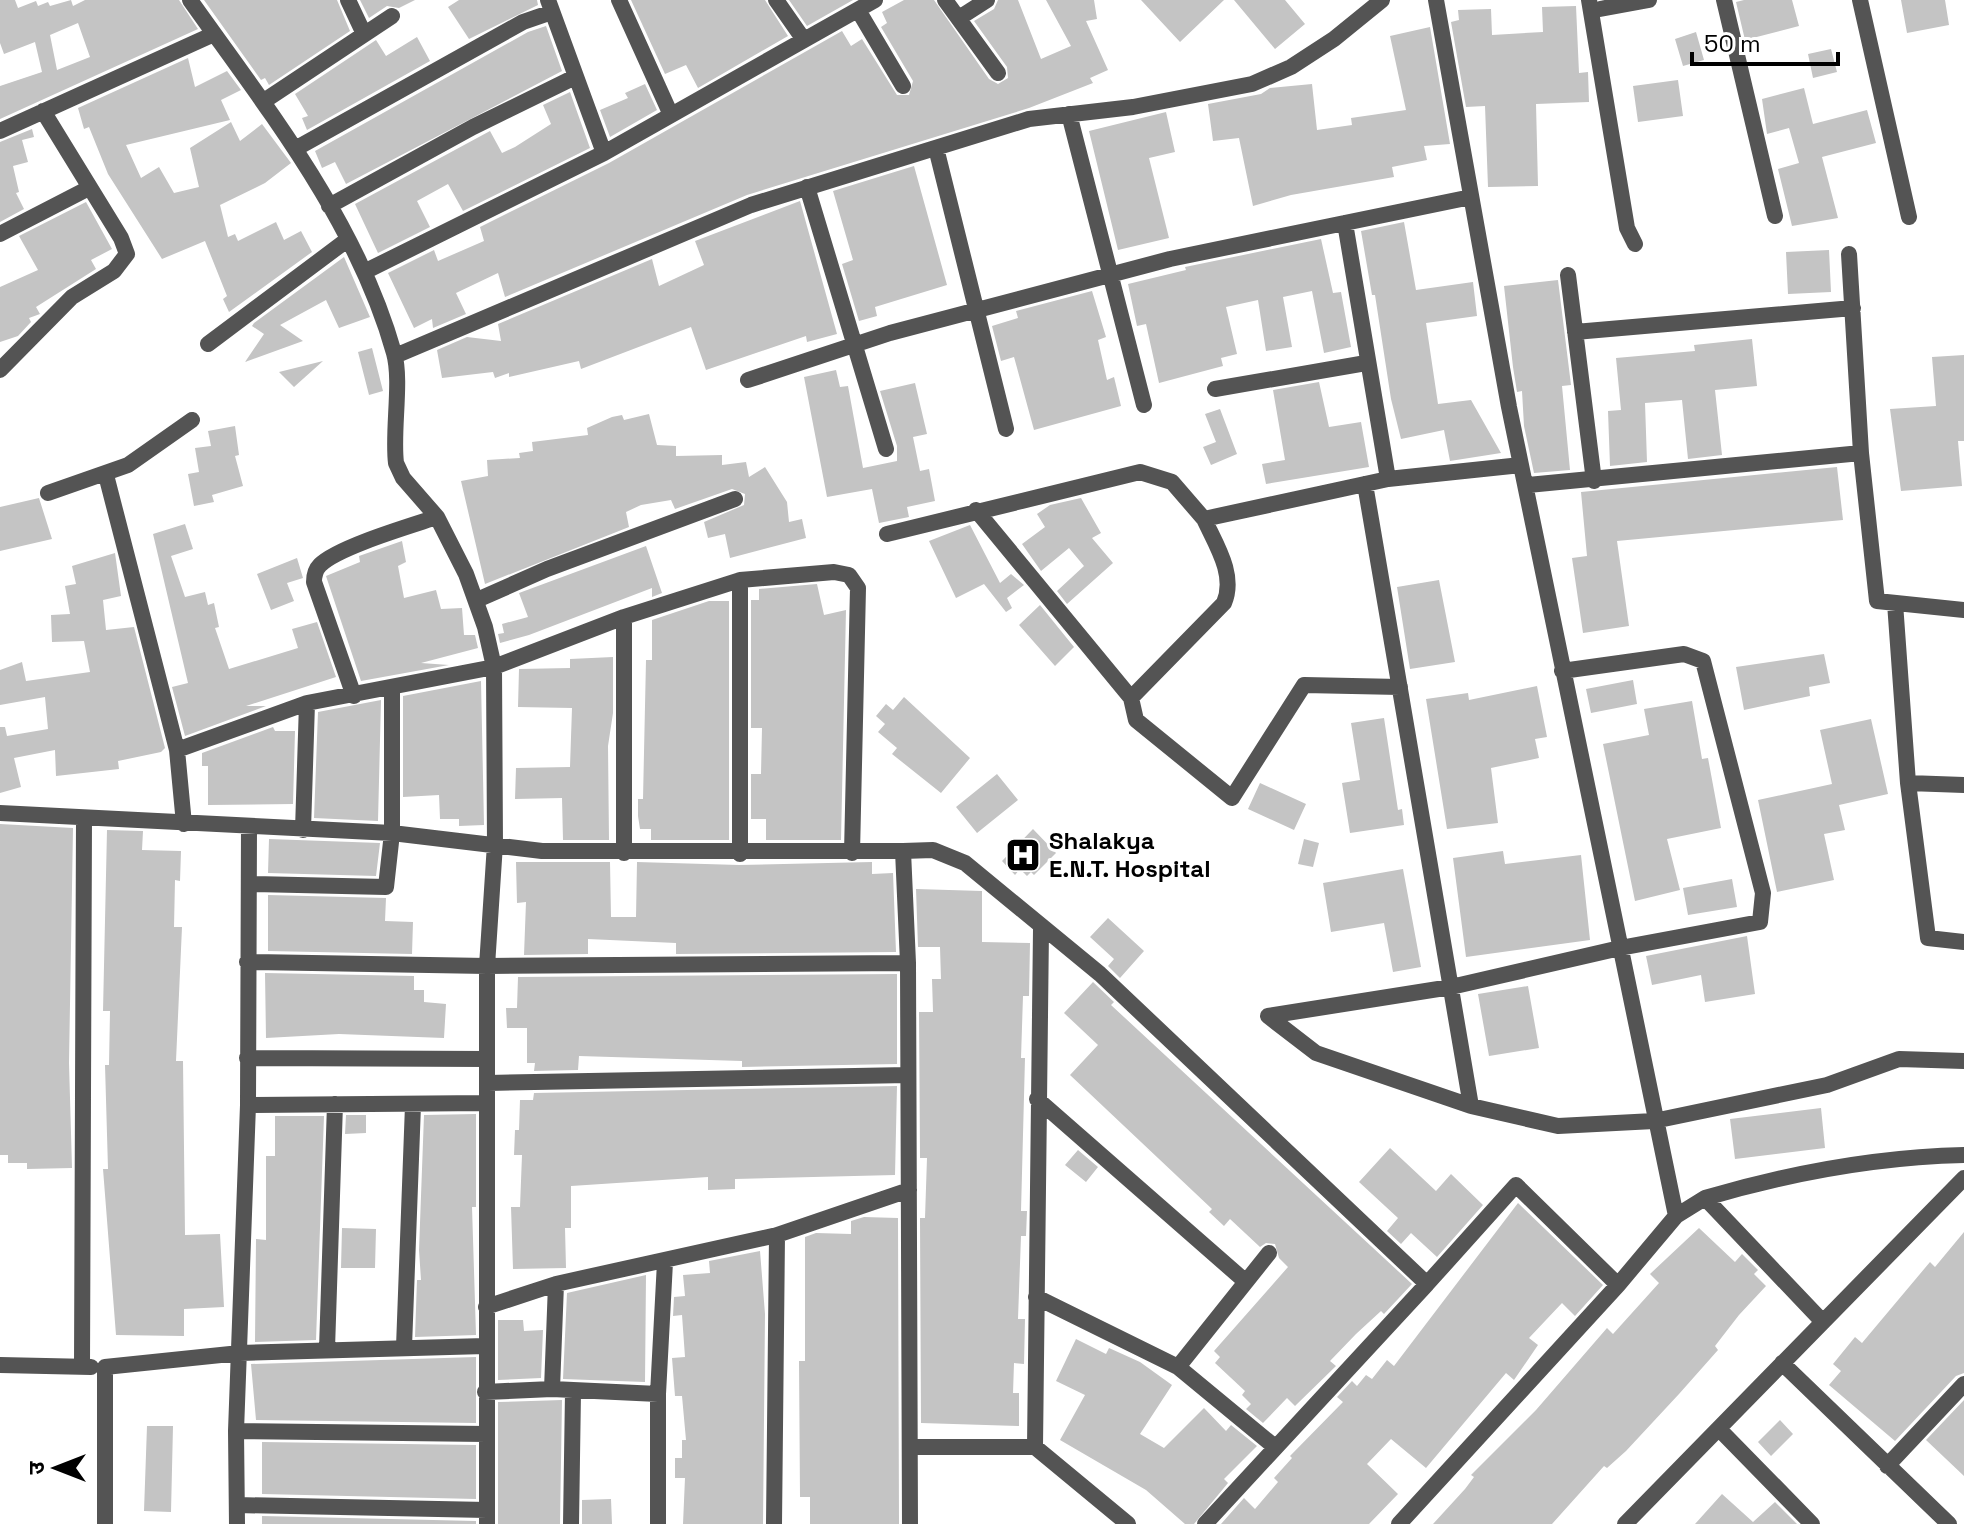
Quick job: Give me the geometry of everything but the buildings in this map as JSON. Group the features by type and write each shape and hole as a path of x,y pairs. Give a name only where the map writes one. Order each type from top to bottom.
{"street":[{"path":"190,0 295,149 364,272 395,356 394,444 403,478 434,512 477,600 494,667 495,844 487,966 487,1517 237,1505"},
{"path":"348,0 364,34"},
{"path":"619,0 671,115"},
{"path":"776,0 804,40"},
{"path":"945,0 998,73"},
{"path":"959,18 987,0"},
{"path":"395,356 751,205 807,187 1029,119 1133,107 1252,84 1291,67 1334,39 1382,0"},
{"path":"1436,0 1521,465 1528,485 1562,671 1676,1216"},
{"path":"1635,244 1627,228 1598,6 1649,0"},
{"path":"1724,0 1775,216"},
{"path":"1860,0 1909,217"},
{"path":"364,272 604,153 865,4 903,86"},
{"path":"295,149 550,6 604,153"},
{"path":"264,101 392,16"},
{"path":"0,131 214,34"},
{"path":"329,206 473,127 575,77"},
{"path":"0,370 72,297 123,263 125,247 43,111"},
{"path":"1069,114 1144,405"},
{"path":"936,148 1006,429"},
{"path":"807,187 886,449"},
{"path":"0,234 89,188"},
{"path":"748,380 853,345 1111,275 1471,197"},
{"path":"1345,223 1366,363 1388,479"},
{"path":"208,344 347,240"},
{"path":"1849,254 1861,453 1877,601 1964,610"},
{"path":"1568,275 1594,481"},
{"path":"1575,332 1853,308"},
{"path":"1215,389 1366,363"},
{"path":"48,493 128,465 192,420"},
{"path":"1528,485 1861,453"},
{"path":"1204,519 1388,479 1521,465"},
{"path":"887,534 1140,472 1172,482 1204,519 1228,576 1230,589 1224,603 1131,698"},
{"path":"106,475 177,750 184,824"},
{"path":"1365,484 1471,1106"},
{"path":"477,600 547,569 735,499"},
{"path":"976,510 1131,698 1136,720 1232,798 1304,685 1400,687"},
{"path":"354,696 314,582 314,573 325,561 434,512"},
{"path":"177,750 307,703 494,667 624,617 740,580 834,572 849,575 858,588 852,853"},
{"path":"740,580 740,854"},
{"path":"1895,603 1908,783 1928,938 1964,942"},
{"path":"624,617 624,853"},
{"path":"1562,671 1684,654 1703,661 1763,893 1760,922 1620,948 1451,987 1268,1016 1316,1053 1471,1106 1558,1126 1656,1126 1827,1085 1899,1059 1964,1061"},
{"path":"249,884 386,887 392,833 392,689"},
{"path":"303,830 307,703"},
{"path":"1908,783 1964,785"},
{"path":"0,813 392,833 428,840 495,844 542,851 740,854 933,850 950,854 1100,974 1427,1284"},
{"path":"82,1367 84,819"},
{"path":"237,1524 236,1431 248,1105 249,827"},
{"path":"903,851 908,963 910,1524"},
{"path":"1035,1447 1041,929"},
{"path":"247,962 487,966 908,963"},
{"path":"247,1058 487,1059"},
{"path":"488,1083 908,1075"},
{"path":"1037,1099 1246,1282"},
{"path":"248,1105 487,1103"},
{"path":"327,1349 335,1104"},
{"path":"404,1347 413,1105"},
{"path":"1410,1520 1676,1216 1705,1198 1776,1177 1834,1167 1964,1155"},
{"path":"1625,1524 1964,1178"},
{"path":"1205,1524 1516,1185 1618,1285"},
{"path":"486,1307 556,1284 777,1235 909,1190"},
{"path":"1705,1198 1822,1321"},
{"path":"774,1524 777,1235"},
{"path":"1178,1367 1269,1253"},
{"path":"658,1524 658,1394 665,1262"},
{"path":"552,1389 556,1284"},
{"path":"1036,1297 1178,1367 1275,1447"},
{"path":"0,1365 105,1367 240,1353 485,1346"},
{"path":"1782,1363 1949,1524"},
{"path":"105,1367 105,1524"},
{"path":"1887,1466 1964,1384"},
{"path":"485,1392 552,1389 658,1394"},
{"path":"571,1524 573,1392"},
{"path":"1719,1429 1812,1524"},
{"path":"236,1431 486,1434"},
{"path":"910,1447 1035,1447 1128,1524"}],"place":[{"name":"Shalakya E.N.T. Hospital","path":"1023,855"}]}
